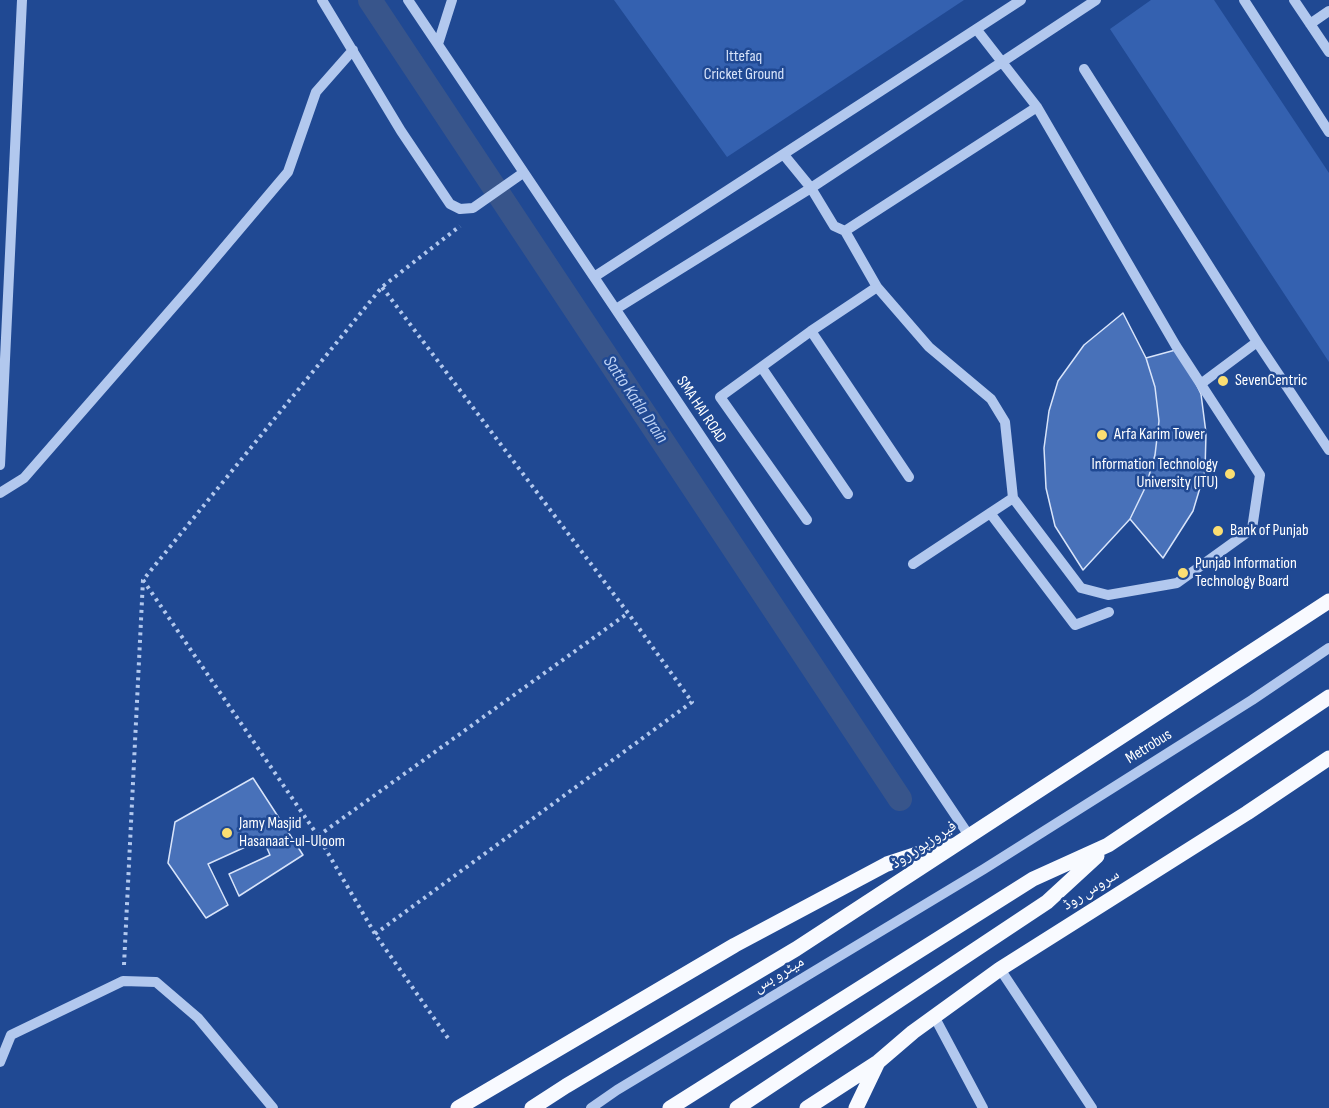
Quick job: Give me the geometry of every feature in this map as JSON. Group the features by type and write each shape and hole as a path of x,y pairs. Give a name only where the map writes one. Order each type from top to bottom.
{"main road":[{"name":"فیروزپور روڈ","path":"532,1108 796,950 1329,601"},
{"path":"670,1108 1034,879 1108,845 1329,697"},
{"name":"سروس روڈ","path":"879,1062 913,1032 1000,969 1329,758"},
{"path":"458,1108 735,945 887,864 970,837"},
{"path":"737,1108 1047,902 1108,845"},
{"path":"807,1108 879,1062"},
{"path":"856,1108 879,1062"}],"street":[{"path":"0,465 22,0"},
{"path":"322,0 401,131 450,204 460,209 473,208 523,173"},
{"name":"SMA HAI ROAD","path":"408,0 970,837"},
{"path":"438,44 452,0"},
{"path":"594,277 1021,0"},
{"path":"616,309 811,188 1096,0"},
{"path":"1244,0 1329,132"},
{"path":"1294,0 1329,52"},
{"path":"1310,24 1329,11"},
{"path":"784,155 811,188 834,225 845,231 877,287 929,347 991,399 1005,422 1013,498 1081,588 1108,595 1177,582 1252,529 1260,475 1176,346 1037,107 976,30"},
{"path":"0,493 24,477 288,172 316,92 353,50"},
{"path":"1084,69 1257,342 1329,450"},
{"path":"845,231 1037,107"},
{"path":"807,520 720,398 877,287"},
{"path":"811,332 909,477"},
{"path":"1202,383 1257,342"},
{"path":"762,368 848,494"},
{"path":"913,564 1013,498"},
{"path":"990,513 1075,625 1109,612"},
{"name":"Metrobus","path":"984,869 1252,700 1329,648"},
{"name":"میٹرو بس","path":"591,1108 617,1090 984,869"},
{"path":"1000,969 1092,1108"},
{"path":"0,1062 11,1035 123,981 156,982 198,1018 273,1108"},
{"path":"934,1016 983,1108"},
{"path":"0,1028 11,1035"}],"path":[{"path":"123,981 143,580 382,287 470,219 473,208"},
{"path":"375,934 692,702 628,613 382,287"},
{"path":"143,580 318,836 375,934 450,1041"},
{"path":"318,836 628,613"}],"green space":[{"name":"Ittefaq Cricket Ground","path":"614,0 964,0 727,157"},
{"path":"1151,0 1214,0 1329,173 1329,362 1110,29"}],"building":[{"name":"Arfa Karim Tower","path":"1123,313 1146,358 1155,387 1159,421 1155,455 1146,486 1130,519 1083,570 1055,526 1046,488 1044,448 1049,411 1058,381 1084,345"},
{"name":"Arfa Karim Tower","path":"1179,349 1201,394 1206,433 1205,471 1193,511 1163,558 1130,519 1146,486 1155,455 1159,421 1155,387 1146,358"},
{"path":"253,778 303,855 239,896 229,874 270,855 263,839 208,864 228,905 206,918 168,863 175,822"}],"waterway":[{"name":"Satto Katla Drain","path":"370,0 900,799"}],"place":[{"name":"SevenCentric","path":"1223,381"},
{"name":"Arfa Karim Tower","path":"1102,435"},
{"name":"Information Technology University (ITU)","path":"1230,474"},
{"name":"Bank of Punjab","path":"1218,531"},
{"name":"Punjab Information Technology Board","path":"1183,573"},
{"name":"Jamy Masjid Hasanaat-ul-Uloom","path":"227,833"}]}
